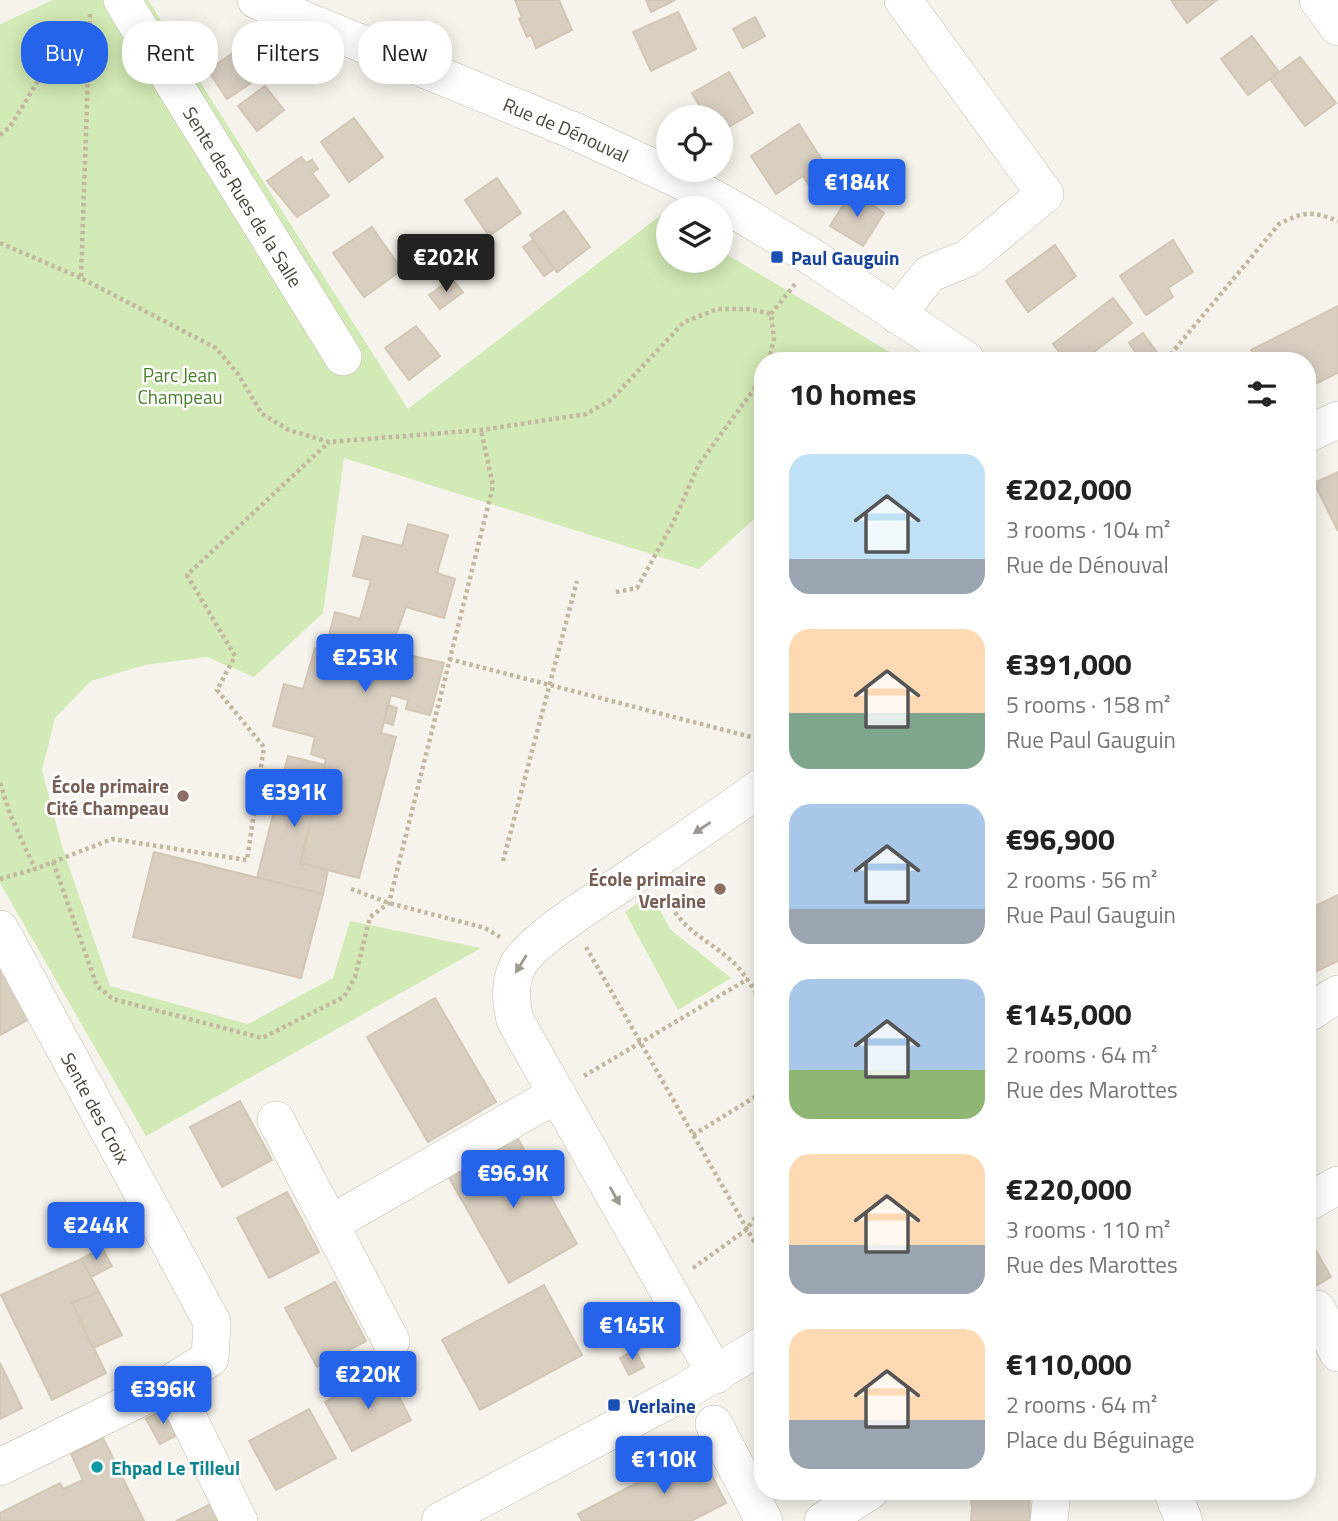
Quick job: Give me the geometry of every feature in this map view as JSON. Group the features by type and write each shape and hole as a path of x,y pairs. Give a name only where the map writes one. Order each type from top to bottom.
{"street":[{"name":"Sente des Rues de la Salle","path":"122,0 343,357"},
{"name":"Rue de Dénouval","path":"256,0 631,156 740,213 815,259 954,352"},
{"path":"897,315 929,274 968,258 1045,194 904,0"},
{"path":"1318,0 1338,27"},
{"path":"1316,430 1338,420"},
{"path":"716,1375 570,1085 515,1020 510,1000 517,967 528,953 569,919 754,793"},
{"name":"Sente des Croix","path":"0,929 212,1322 210,1359 171,1383"},
{"path":"1316,1008 1338,994"},
{"path":"330,1224 570,1085"},
{"path":"276,1120 391,1341"},
{"path":"1316,1198 1338,1185"},
{"path":"1321,1307 1338,1353"},
{"path":"439,1521 716,1375 754,1351"},
{"path":"0,1467 171,1383 239,1521"},
{"path":"714,1424 764,1521"},
{"path":"823,1521 856,1500"},
{"path":"1049,1521 1051,1500"},
{"path":"1176,1500 1184,1521"}],"path":[{"path":"0,135 10,127 41,76 90,19"},
{"path":"1173,352 1279,224 1301,213 1317,213 1338,221"},
{"path":"0,243 81,278"},
{"path":"616,592 637,588 673,523 699,464 754,389"},
{"path":"53,862 97,986 113,999 262,1038 344,997 355,977 370,918 389,903 493,485 481,430"},
{"path":"0,879 35,869 112,839 247,860 264,747 217,690 235,656 187,575 329,442"},
{"path":"503,861 577,581"},
{"path":"449,659 754,738"},
{"path":"0,783 10,814 35,869"},
{"path":"659,858 670,903 683,923 735,964 754,989"},
{"path":"351,889 389,903 485,928 528,953"},
{"path":"569,919 754,1243"},
{"path":"570,1085 748,979"},
{"path":"693,1135 754,1098"},
{"path":"693,1268 746,1230 754,1220"}],"green space":[{"name":"Parc Jean Champeau","path":"53,0 148,0 161,21 122,21 122,84 201,84 408,409 656,219 656,273 733,273 733,258 890,352 754,352 754,519 699,569 344,458 323,613 254,677 207,657 145,665 91,681 55,718 42,771 63,849 110,986 248,1024 333,978 350,921 481,948 146,1136 0,883 0,24"},
{"path":"651,894 671,930 731,978 678,1010 625,912"}],"building":[{"path":"515,0 559,0 572,30 536,48 531,35 527,37 519,19 522,17"},
{"path":"646,0 675,0 651,12"},
{"path":"1171,0 1217,0 1187,23"},
{"path":"678,12 696,49 651,71 633,32"},
{"path":"755,17 765,36 743,48 733,29"},
{"path":"1252,36 1279,72 1248,95 1221,59"},
{"path":"232,54 232,84 250,84 227,99 217,84 218,63"},
{"path":"1300,57 1336,103 1305,126 1270,79"},
{"path":"729,72 753,113 733,124 733,105 699,105 692,93"},
{"path":"265,86 284,110 257,131 238,106"},
{"path":"354,118 383,157 349,182 321,142"},
{"path":"799,124 833,177 813,191 803,176 776,194 751,156"},
{"path":"301,157 306,163 312,160 318,169 312,173 329,196 297,217 267,181"},
{"path":"497,178 521,213 489,236 465,200"},
{"path":"852,191 884,213 863,246 830,226"},
{"path":"564,211 590,247 557,272 530,235"},
{"path":"372,227 402,270 364,297 333,253"},
{"path":"533,240 554,269 544,276 523,247"},
{"path":"1173,240 1193,272 1168,288 1173,297 1146,315 1120,276"},
{"path":"1055,245 1076,276 1028,312 1006,281"},
{"path":"452,279 463,292 440,309 429,295"},
{"path":"1113,298 1132,323 1094,352 1059,352 1053,344"},
{"path":"1338,306 1338,373 1316,384 1316,352 1251,350"},
{"path":"416,326 440,356 409,380 385,348"},
{"path":"1143,333 1157,352 1135,352 1129,343"},
{"path":"1338,472 1338,531 1316,487 1316,482"},
{"path":"408,524 448,535 437,573 455,579 444,618 406,607 390,651 444,663 430,715 406,709 408,700 391,695 381,733 396,737 359,878 300,863 326,759 311,754 315,737 273,726 284,684 303,689 315,648 325,651 335,612 360,619 371,580 353,576 363,536 402,546"},
{"path":"388,705 397,708 393,725 384,722"},
{"path":"288,756 325,765 300,863 328,870 323,894 257,878"},
{"path":"154,852 323,894 301,978 133,937"},
{"path":"1338,895 1338,961 1316,972 1316,906"},
{"path":"0,965 29,1019 0,1035"},
{"path":"435,998 496,1102 428,1142 367,1037"},
{"path":"240,1101 272,1160 222,1187 190,1127"},
{"path":"517,1137 577,1244 509,1283 448,1176"},
{"path":"287,1192 319,1252 269,1278 237,1218"},
{"path":"102,1248 112,1266 91,1277 81,1259"},
{"path":"1316,1251 1331,1277 1316,1286"},
{"path":"81,1259 99,1292 72,1303 106,1373 52,1400 1,1295"},
{"path":"335,1282 366,1341 317,1367 285,1308"},
{"path":"544,1285 582,1355 480,1410 442,1340"},
{"path":"99,1292 122,1335 93,1348 72,1303"},
{"path":"635,1350 644,1367 629,1375 620,1358"},
{"path":"0,1363 22,1408 0,1419"},
{"path":"385,1370 411,1420 352,1451 325,1402"},
{"path":"166,1408 181,1433 160,1444 146,1419"},
{"path":"309,1409 336,1458 276,1490 249,1441"},
{"name":"Ehpad Le Tilleul","path":"103,1438 144,1521 0,1521 0,1513 60,1483 63,1489 83,1480 71,1454"},
{"path":"699,1450 726,1503 691,1521 582,1521 578,1514"},
{"path":"971,1500 1029,1500 1030,1521 971,1521"},
{"name":"Ehpad Le Tilleul","path":"211,1504 220,1521 176,1521"}],"place":[{"name":"Paul Gauguin","path":"777,257"},
{"name":"École primaire Cité Champeau","path":"183,796"},
{"name":"École primaire Verlaine","path":"720,889"},
{"name":"Verlaine","path":"614,1405"},
{"name":"Ehpad Le Tilleul","path":"97,1467"}]}
